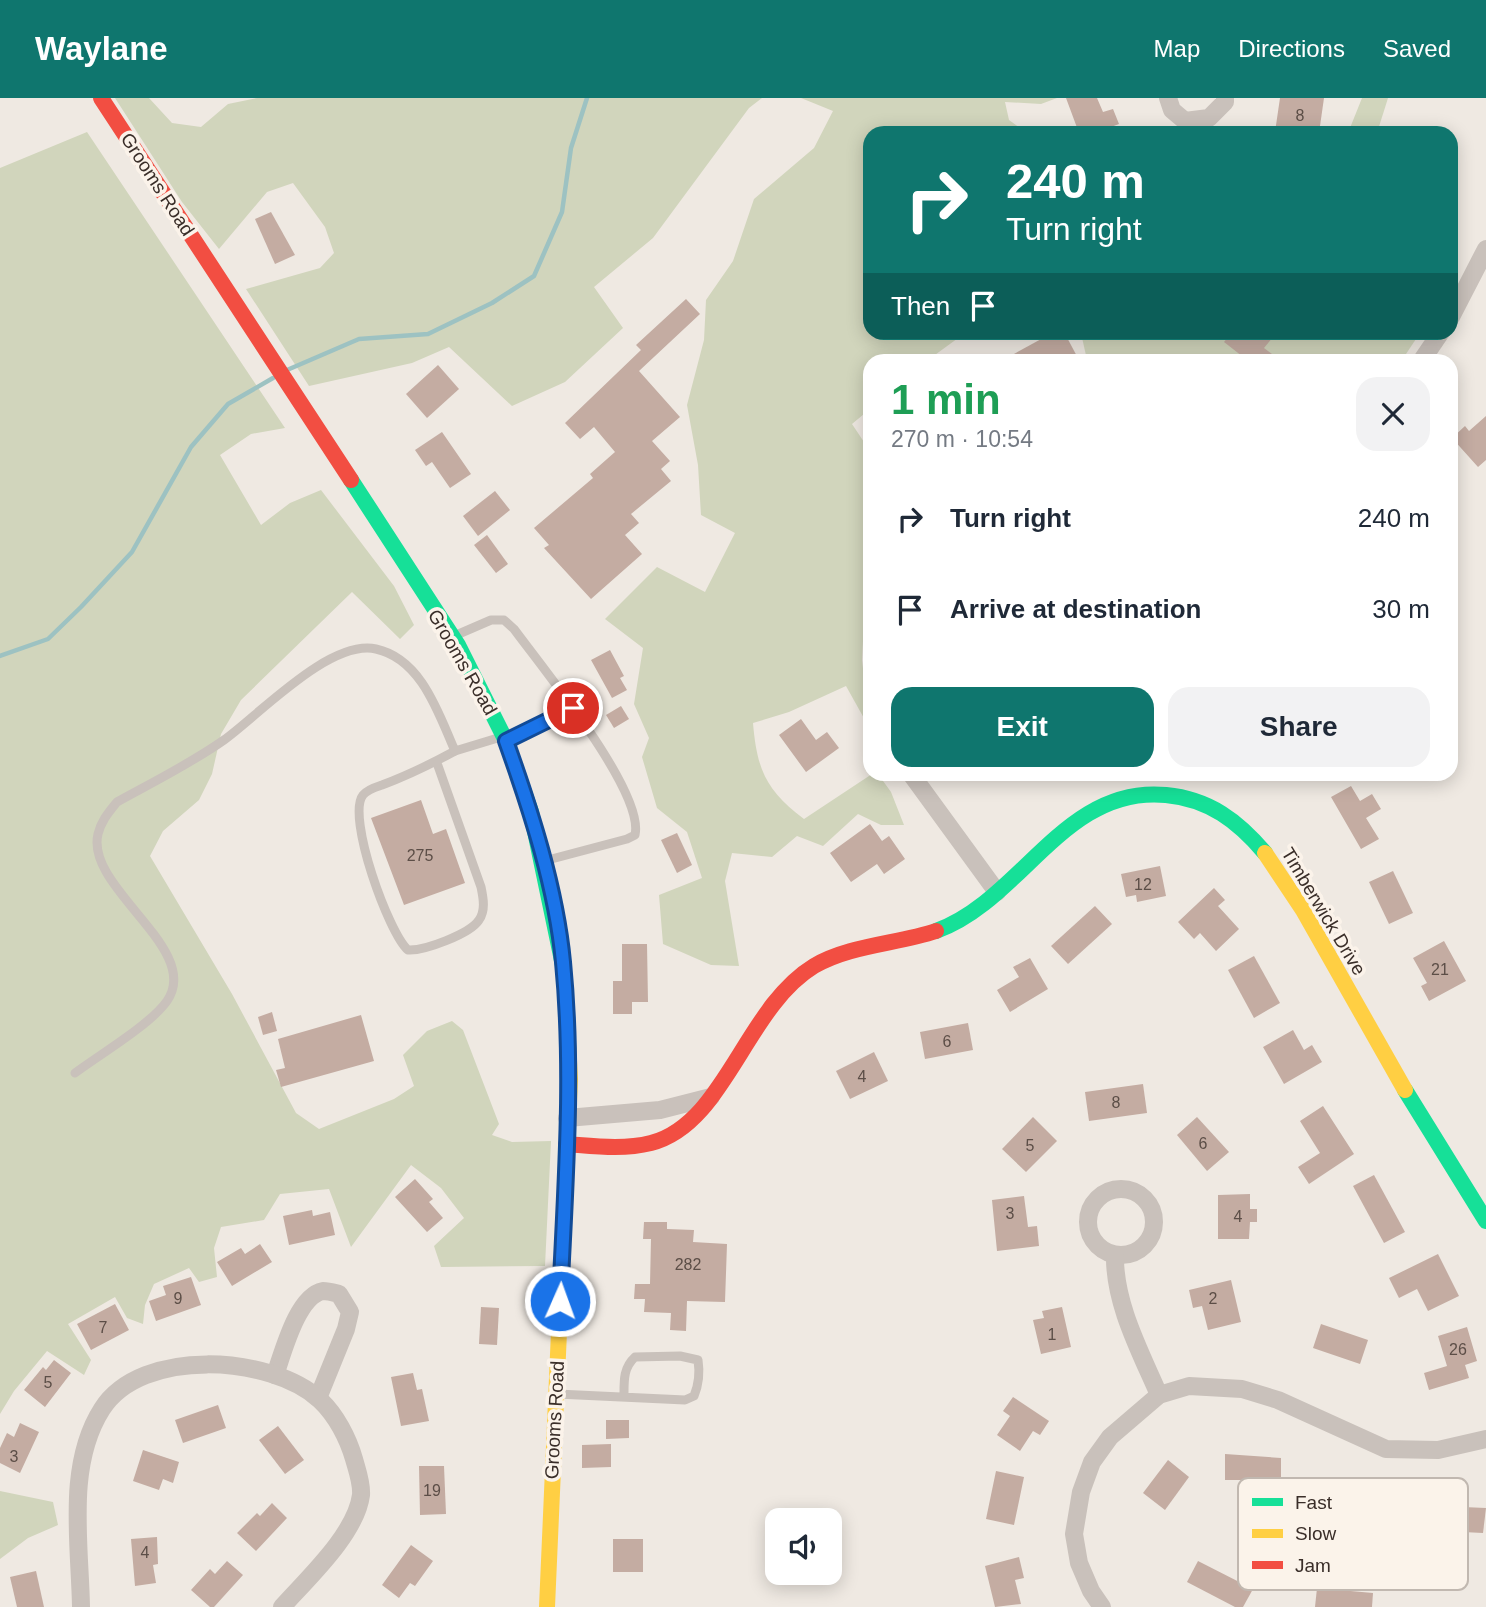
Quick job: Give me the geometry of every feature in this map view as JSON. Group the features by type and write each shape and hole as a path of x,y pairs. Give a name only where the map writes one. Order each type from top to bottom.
{"street":[{"name":"Grooms Road","path":"101,98 453,637 505,738 544,861 563,959 570,1079 547,1607"},
{"path":"1168,98 1172,110 1185,121 1209,118 1225,102 1225,98"},
{"path":"1458,303 1486,249"},
{"path":"916,781 997,892"},
{"name":"Timberwick Drive","path":"566,1144 640,1146 660,1142 685,1129 711,1097 776,1000 813,967 834,957 951,925 972,913 1064,828 1088,812 1115,800 1160,795 1193,799 1216,808 1235,821 1276,866 1358,1010 1486,1221"},
{"path":"567,1118 660,1110 711,1097"},
{"path":"1115,1255 1115,1275 1130,1327 1158,1395"},
{"path":"275,1375 300,1310 308,1299 324,1291 339,1294 350,1312 346,1329 318,1398"},
{"path":"81,1607 80,1480 89,1436 102,1409 127,1385 145,1376 195,1364 221,1363 275,1375 318,1398 341,1428 351,1447 361,1496 341,1537 282,1607"},
{"path":"1102,1607 1091,1591 1079,1563 1074,1534 1081,1492 1092,1462 1110,1437 1158,1395 1189,1386 1242,1389 1278,1400 1386,1449 1409,1452 1438,1450 1486,1439"}],"lane":[{"path":"453,637 491,620 504,620 573,708 612,768 636,828 635,835 544,861"},
{"path":"75,1073 152,1016 167,1000 175,981 170,959 119,891 101,857 97,836 104,818 117,802 224,740 319,664 342,652 376,649 404,663 426,687 456,751"},
{"path":"438,763 481,887 484,906 480,919 471,927 419,951 408,950 394,931 360,834 358,809 362,796 370,789 438,763 456,751 505,738 573,708"},
{"path":"555,1394 685,1400 694,1396 700,1373 698,1360 680,1356 635,1357 628,1364 624,1378 624,1397"}],"green space":[{"path":"115,98 149,98 172,123 201,127 228,104 257,98 762,98 749,108 653,238 594,287 623,328 565,382 512,406 449,347 412,363 309,386 246,289 320,268 334,253 325,227 293,183 267,192 219,249 182,202"},
{"path":"801,98 1057,98 1041,104 1005,102 1009,120 1017,126 863,126 863,340 955,340 936,354 863,354 863,415 852,424 863,440 863,716 846,686 789,712 753,723 757,754 766,778 781,798 804,819 863,780 883,781 891,792 904,825 881,825 858,814 823,846 797,836 772,857 732,853 725,881 739,966 711,965 663,944 659,895 702,878 687,832 657,808 642,757 649,738 634,704 643,648 605,619 657,567 705,592 735,533 701,515 698,465 687,405 704,340 706,300 733,261 754,199 814,148 833,111"},
{"path":"1362,98 1388,98 1379,126 1351,126"},
{"path":"87,132 285,428 251,434 220,455 261,525 290,503 321,490 394,586 414,625 400,639 352,592 241,700 221,734 212,774 199,800 163,831 150,856 232,994 296,1113 319,1129 394,1099 414,1086 403,1055 427,1031 452,1021 463,1030 499,1124 492,1135 512,1142 551,1141 545,1266 441,1267 434,1246 464,1218 441,1188 411,1165 351,1247 329,1189 280,1194 264,1220 221,1227 214,1248 217,1277 199,1282 189,1268 154,1284 145,1305 143,1324 127,1318 115,1297 68,1324 91,1360 84,1375 47,1351 14,1391 0,1414 0,168"},
{"path":"1083,340 1415,340 1406,354 1086,354"},
{"path":"0,1491 53,1502 58,1525 28,1538 0,1559"}],"building":[{"path":"1066,98 1097,98 1103,112 1113,109 1119,124 1114,126 1076,126"},
{"path":"1280,98 1324,98 1320,126 1276,126"},
{"path":"271,212 295,255 275,264 255,219"},
{"path":"686,299 700,314 639,371 680,417 652,441 670,461 661,469 671,481 631,514 639,523 625,535 642,554 591,599 544,548 549,545 534,528 593,478 590,474 615,452 594,427 580,439 565,423 641,350 636,345"},
{"path":"1039,340 1068,340 1076,354 1014,354"},
{"path":"1270,340 1264,348 1272,354 1239,354 1224,342"},
{"path":"438,365 459,389 427,418 406,394"},
{"path":"1486,416 1486,460 1478,467 1458,445 1458,432 1465,426 1469,431"},
{"path":"442,432 471,474 450,488 432,462 426,466 415,450"},
{"path":"495,491 510,510 478,536 463,516"},
{"path":"487,535 508,564 496,573 474,545"},
{"path":"610,650 624,676 620,678 627,690 612,698 591,660"},
{"path":"621,706 629,719 614,728 606,715"},
{"path":"801,719 816,740 827,732 839,748 806,772 779,735"},
{"path":"1351,786 1360,801 1372,794 1381,809 1366,818 1379,839 1361,849 1331,797"},
{"path":"421,800 433,834 446,829 465,883 404,905 371,818"},
{"path":"870,824 882,841 889,836 905,859 884,874 877,864 851,882 830,853"},
{"path":"677,833 692,865 677,873 661,840"},
{"path":"1160,866 1166,896 1137,902 1136,895 1126,897 1121,874"},
{"path":"1393,871 1413,913 1389,924 1369,882"},
{"path":"1214,888 1225,900 1218,906 1239,929 1216,951 1200,933 1194,939 1178,922"},
{"path":"1095,906 1112,924 1068,964 1051,946"},
{"path":"1444,941 1466,981 1429,1001 1421,986 1427,983 1413,958"},
{"path":"622,944 647,944 648,1002 632,1002 632,1014 613,1014 613,981 622,981"},
{"path":"1254,956 1280,1003 1254,1018 1228,970"},
{"path":"1030,958 1048,989 1010,1012 997,990 1019,977 1013,967"},
{"path":"272,1012 277,1031 263,1035 258,1017"},
{"path":"361,1015 374,1061 281,1087 276,1070 285,1068 278,1039"},
{"path":"968,1023 973,1050 925,1059 920,1032"},
{"path":"1293,1030 1304,1050 1312,1045 1322,1062 1284,1084 1263,1047"},
{"path":"874,1052 888,1081 850,1099 836,1071"},
{"path":"1143,1084 1147,1113 1089,1121 1085,1092"},
{"path":"1323,1106 1354,1154 1309,1184 1298,1167 1320,1153 1300,1121"},
{"path":"1033,1117 1057,1141 1026,1172 1002,1149"},
{"path":"1197,1117 1229,1152 1207,1171 1177,1135"},
{"path":"1374,1175 1405,1232 1384,1243 1353,1186"},
{"path":"415,1179 433,1199 429,1202 443,1218 427,1232 395,1197"},
{"path":"1250,1194 1250,1209 1257,1209 1257,1222 1250,1222 1249,1239 1218,1239 1218,1195"},
{"path":"1024,1196 1028,1227 1037,1226 1039,1246 997,1251 992,1200"},
{"path":"312,1210 313,1216 330,1212 335,1235 289,1245 283,1216"},
{"path":"644,1222 667,1222 667,1229 694,1230 693,1242 727,1244 725,1302 687,1301 686,1331 670,1330 671,1313 644,1312 645,1299 634,1299 635,1284 650,1284 651,1239 643,1239"},
{"path":"260,1244 272,1262 232,1286 217,1262 241,1248 245,1254"},
{"path":"1438,1254 1459,1296 1428,1311 1417,1289 1399,1298 1389,1278"},
{"path":"191,1277 201,1305 156,1321 149,1301 166,1295 163,1286"},
{"path":"1231,1280 1241,1322 1208,1330 1202,1306 1193,1308 1189,1290"},
{"path":"115,1304 129,1330 91,1350 77,1324"},
{"path":"481,1307 499,1308 497,1345 479,1344"},
{"path":"1062,1307 1071,1347 1041,1354 1033,1320 1044,1318 1042,1311"},
{"path":"1321,1324 1368,1340 1360,1364 1313,1348"},
{"path":"1467,1327 1477,1361 1465,1365 1469,1378 1429,1390 1424,1373 1447,1366 1438,1336"},
{"path":"54,1360 71,1373 45,1407 24,1390 43,1367 46,1370"},
{"path":"413,1373 417,1390 422,1389 429,1421 401,1426 391,1377"},
{"path":"1013,1397 1049,1421 1040,1435 1033,1431 1020,1451 997,1435 1010,1416 1003,1411"},
{"path":"218,1405 226,1428 183,1443 175,1420"},
{"path":"606,1420 629,1420 629,1438 606,1439"},
{"path":"20,1423 39,1432 20,1473 0,1463 0,1448 7,1433 14,1437"},
{"path":"278,1426 304,1460 285,1474 259,1440"},
{"path":"611,1444 611,1467 582,1468 582,1445"},
{"path":"143,1450 179,1462 173,1483 163,1479 159,1490 133,1481"},
{"path":"1225,1454 1281,1458 1281,1478 1225,1480"},
{"path":"1168,1460 1189,1477 1165,1510 1143,1493"},
{"path":"419,1466 444,1466 446,1514 420,1515"},
{"path":"996,1471 1024,1477 1014,1525 986,1519"},
{"path":"272,1503 287,1518 256,1551 237,1533 257,1513 260,1516"},
{"path":"1468,1507 1486,1508 1483,1533 1468,1532"},
{"path":"157,1537 158,1564 153,1565 156,1583 135,1586 131,1539"},
{"path":"613,1539 643,1539 643,1572 613,1572"},
{"path":"411,1545 433,1561 415,1586 410,1583 399,1598 382,1585"},
{"path":"1019,1557 1024,1578 1015,1580 1021,1604 995,1607 985,1566"},
{"path":"227,1561 243,1575 214,1607 210,1607 191,1590 210,1569 215,1574"},
{"path":"1198,1561 1238,1581 1238,1590 1252,1590 1243,1607 1235,1607 1187,1582"},
{"path":"36,1571 44,1607 17,1607 10,1577"},
{"path":"1317,1590 1373,1593 1372,1607 1315,1607"}],"waterway":[{"path":"287,370 359,339 428,334 492,303 534,276 562,212 571,148 587,98"},
{"path":"0,656 48,639 81,607 132,552 191,447 228,404 273,378"}],"traffic: fast":[{"path":"351,480 458,645 506,741 531,812 564,970"},
{"path":"936,931 966,916 994,895 1071,825 1099,808 1130,797 1166,795 1196,801 1233,822 1265,853"},
{"path":"1405,1090 1486,1221"}],"traffic: slow":[{"path":"1265,853 1303,910 1405,1090"},
{"path":"547,1607 570,1079 564,970"}],"traffic: jam":[{"path":"101,98 351,480"},
{"path":"566,1144 630,1146 651,1143 676,1132 698,1113 717,1090 770,1009 790,985 814,966 858,949 936,931"}],"route":[{"path":"560,1301 570,1079 563,959 531,812 506,741 573,708"}]}
